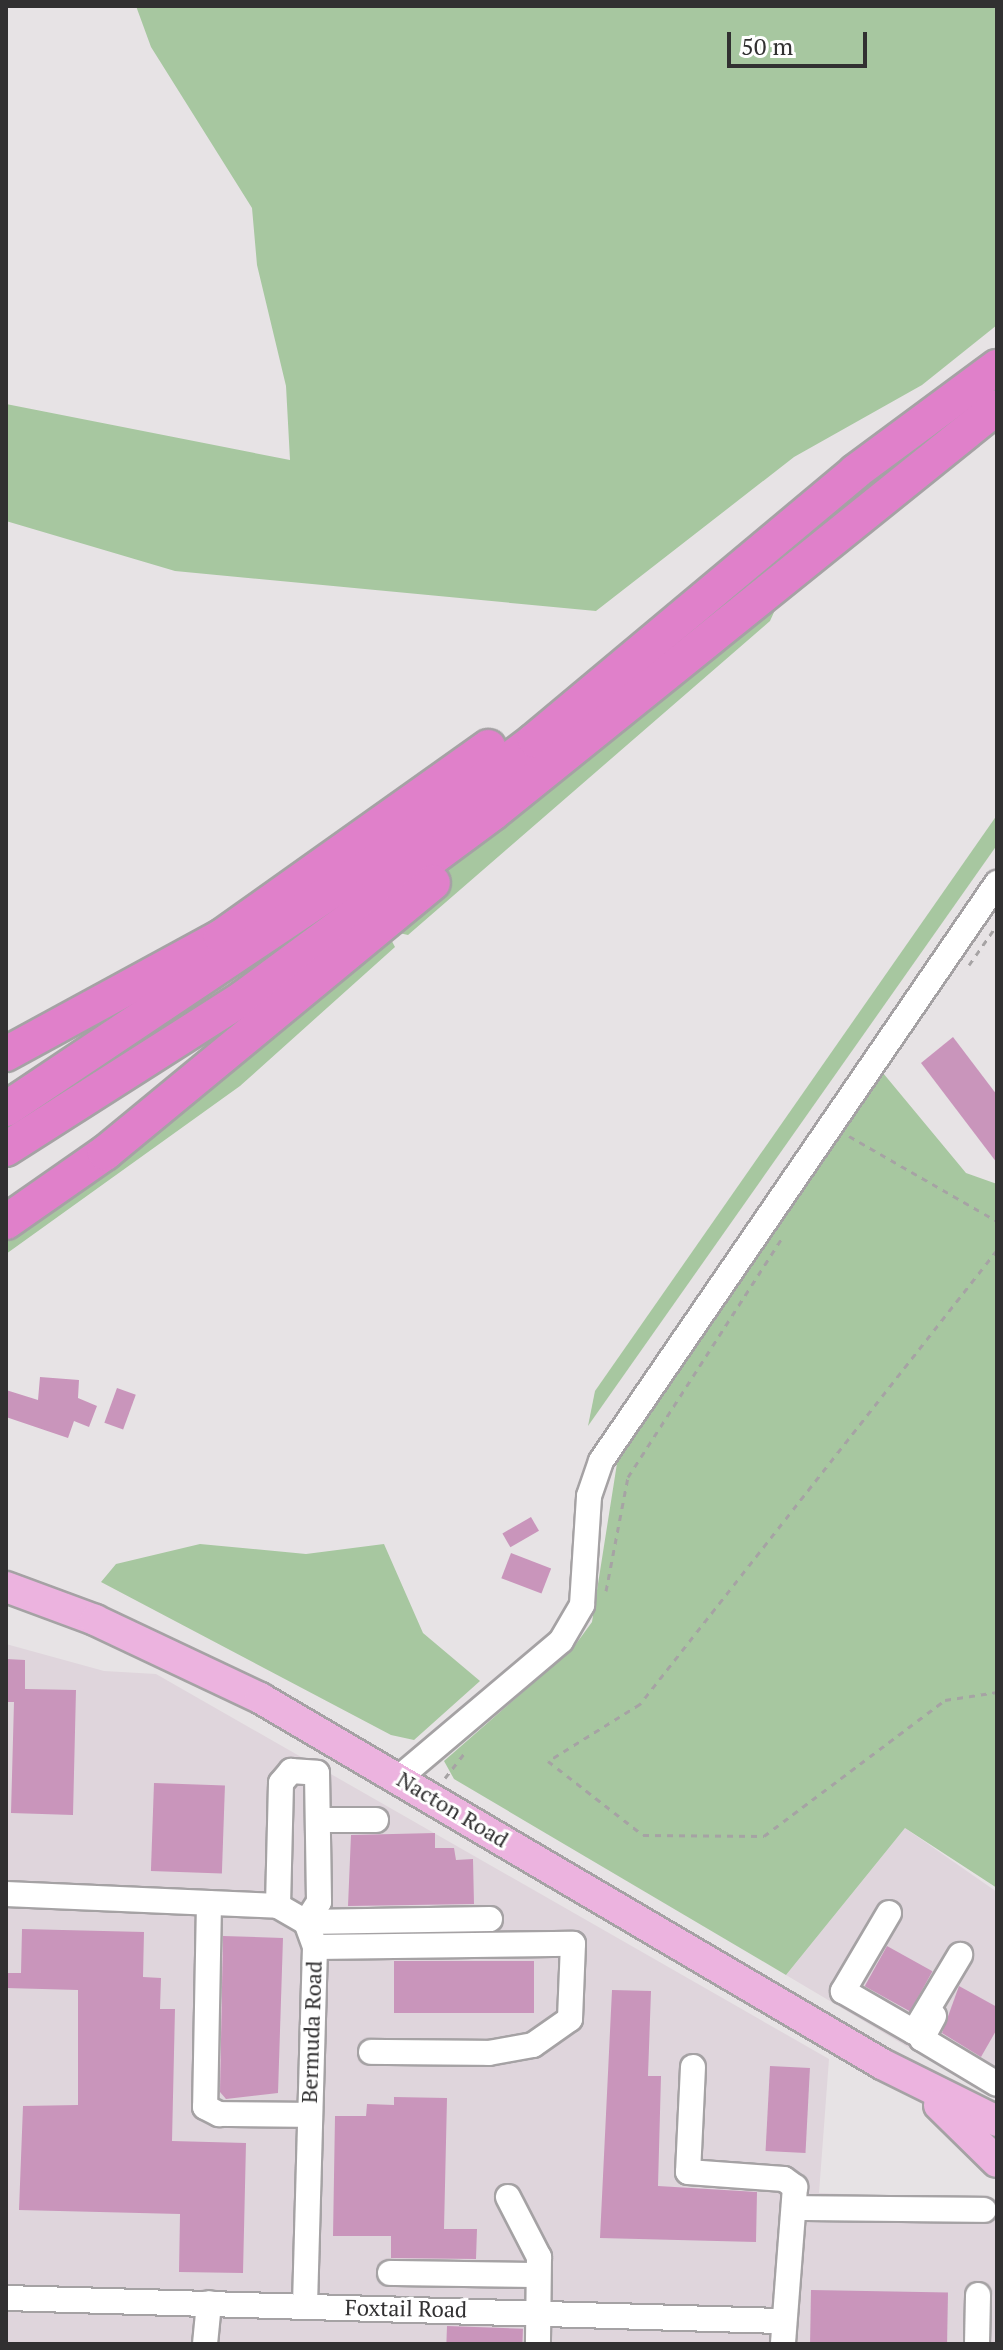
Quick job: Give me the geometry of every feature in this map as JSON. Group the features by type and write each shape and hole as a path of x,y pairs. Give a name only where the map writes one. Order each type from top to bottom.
{"highway":[{"path":"6,1109 240,959 583,698 855,472 997,367"},
{"path":"6,1149 243,998 493,813 997,407"},
{"path":"6,1054 221,937 518,726 583,698"},
{"path":"6,1222 105,1153 441,877 493,813"}],"main road":[{"name":"Nacton Road","path":"6,1587 95,1620 260,1698 422,1784 882,2064 961,2121 997,2162"},
{"name":"Nacton Road","path":"882,2064 997,2121"}],"street":[{"path":"422,1784 434,1754 561,1641 582,1605 589,1496 601,1461 838,1130 997,883"},
{"path":"278,1906 286,1774 299,1769 321,1776 319,1902 306,1922"},
{"path":"322,1820 376,1820"},
{"path":"6,1894 278,1906 306,1922 490,1919"},
{"path":"209,1903 205,2107 219,2114 308,2115"},
{"path":"889,1913 843,1991 914,2032 963,1957 922,2039 997,2084"},
{"name":"Bermuda Road","path":"305,2306 315,1947 306,1922"},
{"path":"315,1947 573,1944 570,2019 533,2045 489,2053 371,2052"},
{"path":"693,2067 688,2172 784,2179 795,2187 783,2333"},
{"path":"508,2197 539,2257 538,2344"},
{"path":"794,2208 984,2210"},
{"path":"390,2273 538,2275"},
{"path":"977,2344 978,2295"},
{"name":"Foxtail Road","path":"6,2298 537,2312 783,2333"},
{"path":"205,2344 209,2303"}],"path":[{"path":"961,976 997,925"},
{"path":"838,1130 856,1125"},
{"path":"838,1130 840,1149"},
{"path":"838,1130 997,1221"},
{"path":"604,1597 628,1477 790,1226"},
{"path":"997,1250 640,1704 548,1761 643,1835 764,1836 945,1700 997,1692"},
{"path":"422,1784 475,1739"}],"shaded area":[{"path":"6,1644 104,1671 156,1674 829,2059 819,2193 997,2201 997,2344 6,2344"},
{"path":"905,1828 997,1892 997,2100 786,1975"}],"green space":[{"path":"136,6 997,6 997,325 922,385 794,457 596,611 175,571 6,521 6,404 290,460 286,386 257,265 252,208 151,47"},
{"path":"766,600 775,610 770,621 408,935 386,930 395,947 240,1086 6,1254 6,1236"},
{"path":"997,815 997,845 588,1426 595,1391"},
{"path":"883,1073 966,1173 997,1184 997,1888 905,1828 786,1975 454,1779 444,1761 573,1648 592,1622 618,1457"},
{"path":"200,1544 306,1554 384,1544 423,1633 480,1681 414,1740 391,1735 101,1582 116,1564"}],"building":[{"path":"953,1037 997,1095 997,1163 921,1063"},
{"path":"40,1377 79,1380 78,1398 97,1406 89,1427 74,1421 68,1438 6,1417 6,1390 38,1400"},
{"path":"117,1388 136,1395 123,1430 104,1423"},
{"path":"531,1517 539,1531 510,1547 502,1534"},
{"path":"511,1553 551,1568 541,1594 501,1578"},
{"path":"6,1659 25,1660 25,1689 76,1690 73,1815 11,1813 14,1702 6,1702"},
{"path":"154,1783 225,1785 222,1873 151,1871"},
{"path":"435,1833 435,1848 454,1848 456,1860 473,1859 474,1904 348,1906 351,1835"},
{"path":"22,1929 144,1932 143,1977 161,1978 160,2009 175,2009 172,2141 246,2143 243,2273 179,2272 180,2214 19,2210 23,2106 78,2105 78,1990 6,1988 7,1973 21,1973"},
{"path":"223,1936 283,1938 278,2093 226,2099 220,2092"},
{"path":"887,1946 932,1971 910,2011 865,1986"},
{"path":"394,1961 534,1961 534,2013 394,2013"},
{"path":"959,1986 997,2007 997,2029 981,2057 942,2033"},
{"path":"612,1990 651,1991 648,2076 661,2076 658,2186 757,2192 756,2242 600,2238"},
{"path":"770,2066 810,2068 805,2153 766,2151"},
{"path":"394,2097 447,2098 444,2229 477,2229 476,2259 391,2258 391,2236 333,2236 335,2116 366,2116 367,2104 394,2105"},
{"path":"811,2290 948,2292 947,2344 810,2344"},
{"path":"447,2326 523,2329 522,2344 446,2344"}]}
